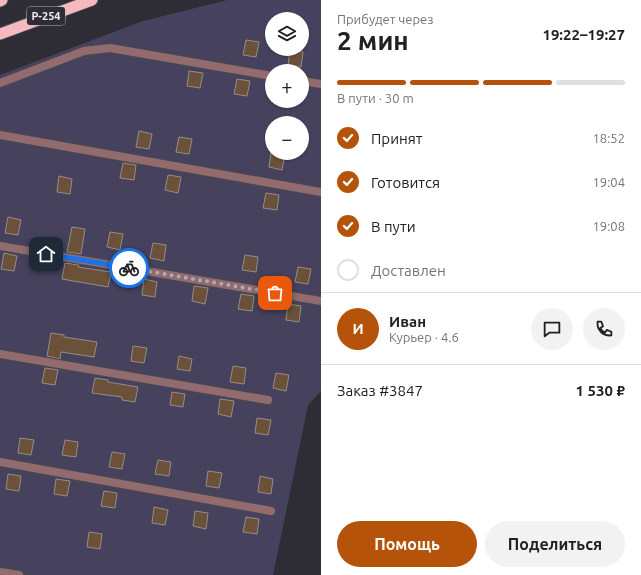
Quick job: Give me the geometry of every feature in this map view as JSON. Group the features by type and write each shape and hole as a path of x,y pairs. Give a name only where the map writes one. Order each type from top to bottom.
{"highway":[{"name":"Р-254","path":"0,34 92,0"}],"lane":[{"path":"0,83 84,51 110,48 265,75"},
{"path":"309,82 321,84"},
{"path":"0,136 321,192"},
{"path":"0,246 321,301"},
{"path":"0,354 268,400"},
{"path":"0,462 272,511"},
{"path":"0,572 19,575"}],"shaded area":[{"path":"227,0 321,0 321,391 308,405 273,575 0,575 0,75 143,21"}],"building":[{"path":"246,40 259,42 256,57 243,55"},
{"path":"289,56 302,56 301,64 288,64"},
{"path":"189,71 203,73 200,88 187,86"},
{"path":"237,79 250,81 247,96 234,94"},
{"path":"139,131 152,134 149,149 136,147"},
{"path":"179,137 192,139 189,154 176,152"},
{"path":"270,160 284,160 282,170 269,167"},
{"path":"123,163 136,165 134,180 120,178"},
{"path":"168,175 181,177 178,193 165,190"},
{"path":"59,176 72,179 70,194 57,192"},
{"path":"266,193 279,195 277,210 263,208"},
{"path":"8,217 21,220 18,235 5,233"},
{"path":"72,227 85,229 81,254 67,252"},
{"path":"110,232 123,234 120,250 107,247"},
{"path":"153,243 166,245 164,261 150,258"},
{"path":"4,253 17,256 14,271 1,269"},
{"path":"245,255 258,257 256,272 242,270"},
{"path":"65,263 79,265 78,267 111,272 108,287 62,279"},
{"path":"298,267 311,269 308,284 295,282"},
{"path":"144,279 157,282 155,297 142,295"},
{"path":"194,286 208,288 205,304 192,301"},
{"path":"241,294 254,296 252,311 238,309"},
{"path":"288,304 301,306 299,322 286,320"},
{"path":"51,333 64,335 64,337 97,342 94,357 61,352 60,359 47,356"},
{"path":"133,346 147,348 144,363 131,361"},
{"path":"179,356 192,359 190,371 177,369"},
{"path":"233,366 246,368 244,384 230,382"},
{"path":"45,368 58,370 55,385 42,383"},
{"path":"276,373 289,375 286,391 273,388"},
{"path":"95,378 108,380 108,382 138,387 135,402 122,400 122,397 92,393"},
{"path":"172,392 185,394 183,407 170,405"},
{"path":"220,399 234,401 231,417 218,414"},
{"path":"257,418 271,420 268,435 255,433"},
{"path":"20,438 34,440 31,455 18,453"},
{"path":"65,440 78,442 76,457 62,455"},
{"path":"112,452 125,454 122,469 109,467"},
{"path":"158,460 171,462 169,476 155,474"},
{"path":"208,471 222,473 219,488 206,486"},
{"path":"8,474 21,476 19,491 6,489"},
{"path":"260,476 273,479 271,494 258,492"},
{"path":"56,479 70,481 67,496 54,494"},
{"path":"104,491 117,493 115,508 101,506"},
{"path":"154,507 168,510 165,525 152,523"},
{"path":"195,511 208,513 206,529 193,526"},
{"path":"246,517 259,519 257,534 243,532"},
{"path":"89,532 102,534 100,549 87,547"}],"way so far":[{"path":"129,268 275,293"}],"route":[{"path":"46,254 129,268"}]}
